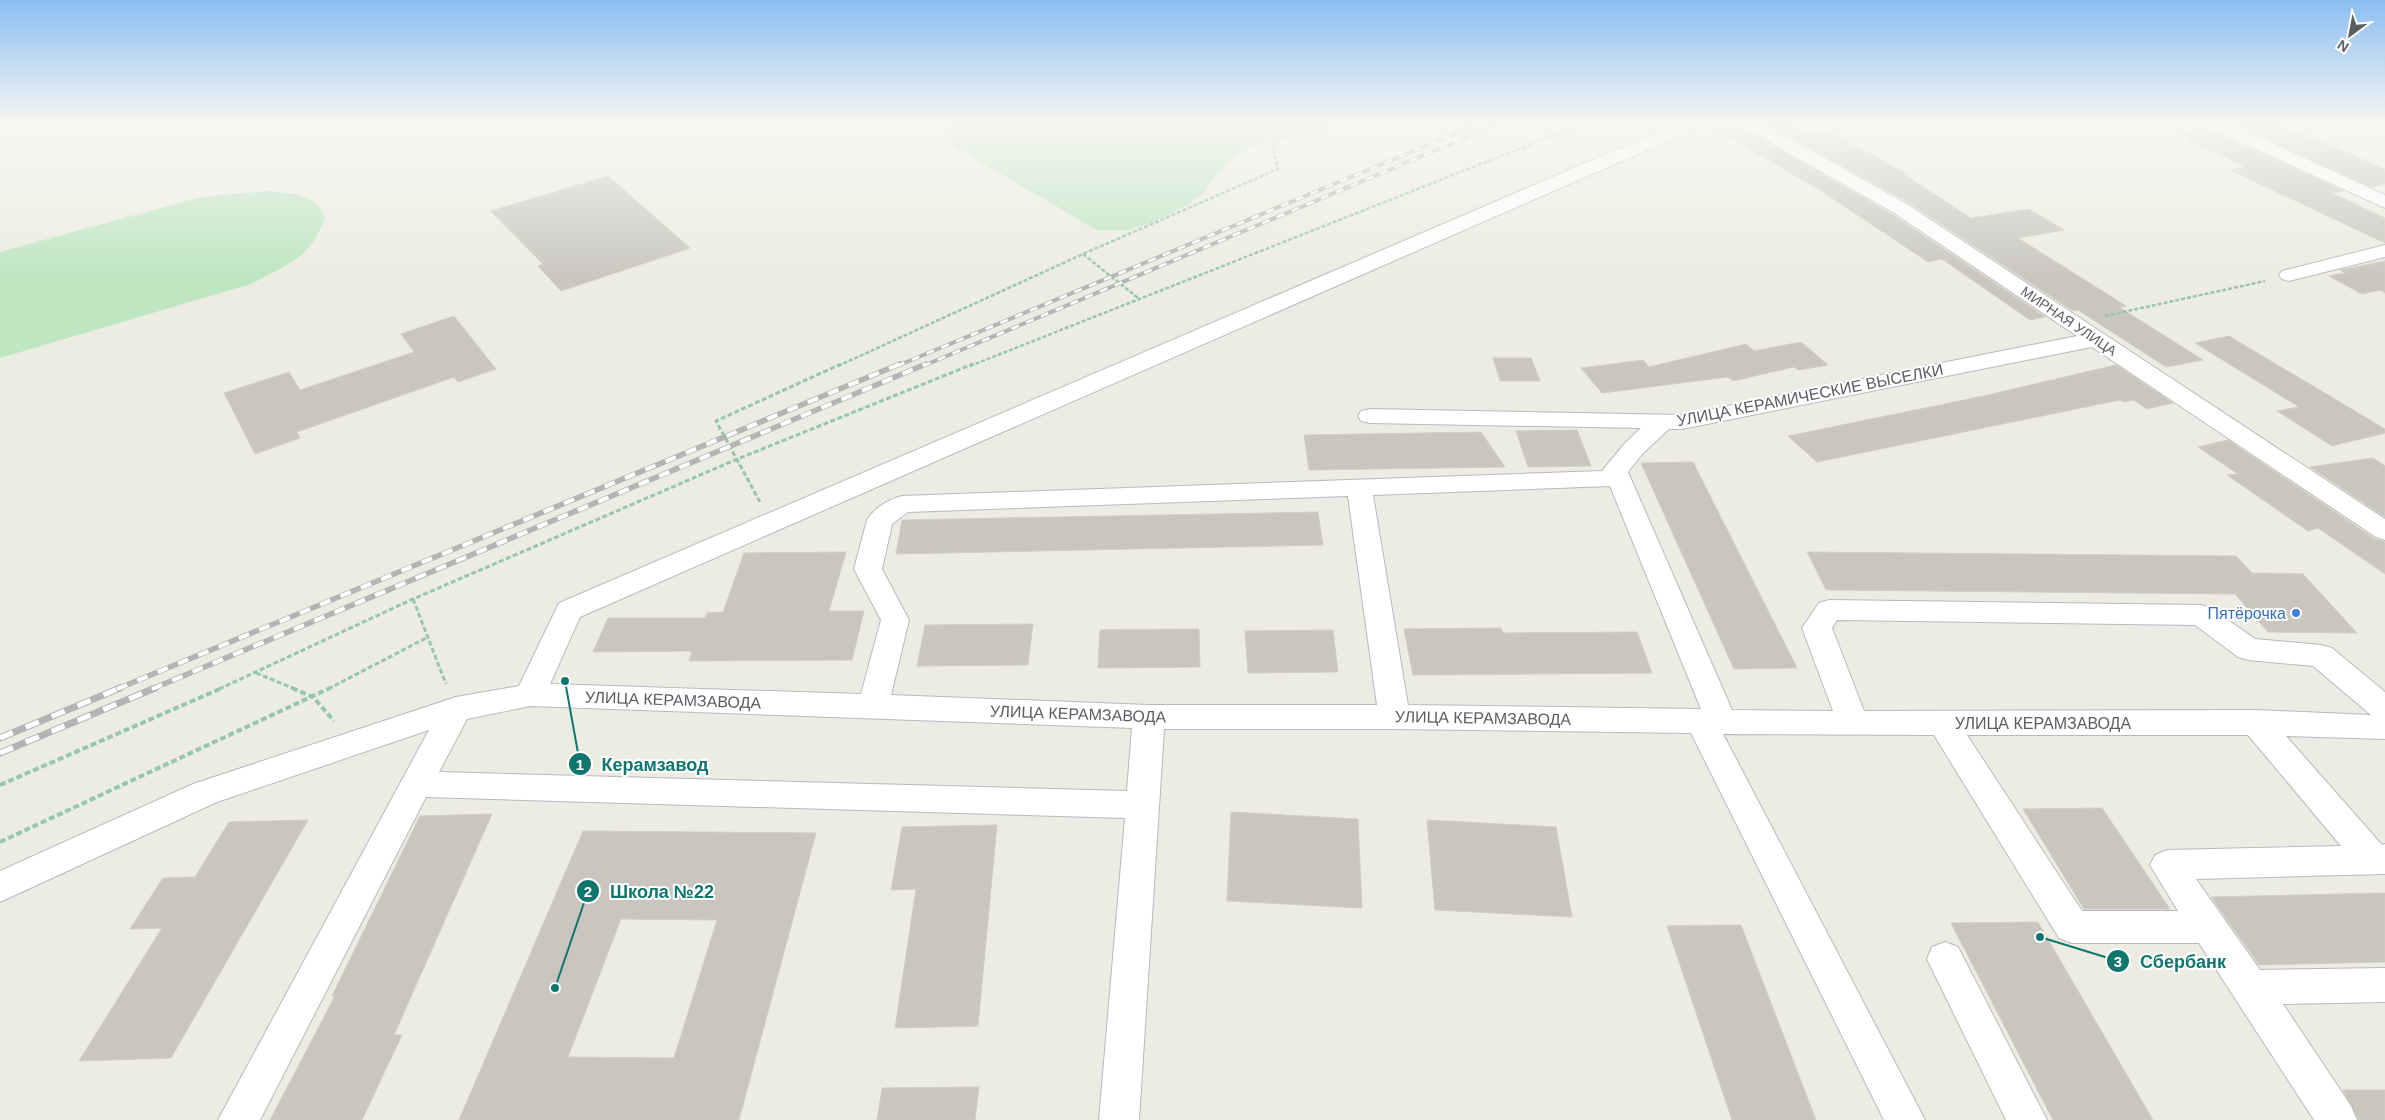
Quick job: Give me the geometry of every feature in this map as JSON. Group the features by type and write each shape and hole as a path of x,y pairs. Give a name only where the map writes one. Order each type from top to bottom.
{"street":[{"path":"530,695 569,610 1575,174"},
{"name":"МИРНАЯ УЛИЦА","path":"1840,174 1898,207 2385,531"},
{"path":"2325,174 2385,202"},
{"path":"2289,276 2385,251"},
{"name":"УЛИЦА КЕРАМИЧЕСКИЕ ВЫСЕЛКИ","path":"1370,416 1682,422 2097,339"},
{"path":"1610,478 1634,448 1663,421"},
{"path":"873,706 896,620 868,569 880,520 902,504 1619,478 1711,722 1905,1120"},
{"path":"1358,486 1394,717"},
{"path":"1854,723 1818,628 1829,610 2201,615 2248,649 2321,656 2385,709"},
{"name":"УЛИЦА КЕРАМЗАВОДА","path":"0,887 205,792 456,709 530,695 1149,717 1394,717 1944,724 2255,722 2385,727"},
{"path":"238,1120 456,709"},
{"path":"1119,1120 1149,717"},
{"path":"2255,722 2379,859"},
{"path":"1944,724 2072,927 2209,927"},
{"path":"416,784 1143,805"},
{"path":"2337,1120 2167,865 2379,859"},
{"path":"1945,959 2027,1120"},
{"path":"2250,987 2385,985"}],"path":[{"path":"771,523 735,460 716,421 1083,254 1268,174"},
{"path":"0,786 256,673 413,599 735,460 1453,174"},
{"path":"1083,254 1138,298"},
{"path":"2073,323 2289,276"},
{"path":"413,599 456,709"},
{"path":"0,842 313,697 428,637"},
{"path":"256,673 313,697"}],"green space":[{"path":"1001,174 1217,174 1210,182 1204,193 1189,204 1153,222 1128,230 1097,230"},
{"path":"272,191 303,196 315,203 325,216 320,230 306,251 287,265 251,284 0,358 0,252 201,197"}],"building":[{"path":"1793,174 1823,174 1890,213 2045,317 2030,320 1942,259 1928,262 1823,192"},
{"path":"1858,174 1908,174 1909,175 1905,175 1971,218 2029,209 2064,230 2018,238 2126,306 2119,307 2203,360 2166,367 2078,310 2073,311 1906,201"},
{"path":"2239,174 2307,174 2344,191 2332,193 2385,218 2385,243"},
{"path":"2344,174 2385,174 2385,184 2371,187"},
{"path":"608,176 690,248 561,291 538,266 543,264 491,211"},
{"path":"2385,261 2385,293 2380,290 2362,294 2329,276 2345,273 2340,270"},
{"path":"454,316 496,369 458,382 454,377 297,432 300,438 255,454 224,393 289,372 300,390 414,352 401,334"},
{"path":"2229,336 2385,429 2385,433 2332,446 2277,411 2299,407 2195,343"},
{"path":"1801,342 1828,365 1799,370 1794,367 1733,381 1728,377 1602,393 1581,368 1643,360 1649,367 1746,344 1754,351"},
{"path":"1493,358 1531,358 1540,381 1500,381"},
{"path":"2116,365 2173,403 2147,409 2134,400 2124,402 2120,400 1817,462 1788,436 1979,397"},
{"path":"1577,430 1591,466 1528,467 1516,431"},
{"path":"1481,432 1505,467 1309,470 1304,435"},
{"path":"2228,440 2375,539 2385,542 2385,574 2318,528 2308,531 2227,475 2238,474 2198,447"},
{"path":"2373,458 2385,466 2385,517 2310,467"},
{"path":"1693,462 1797,668 1734,669 1641,463"},
{"path":"1318,512 1323,545 896,554 902,520"},
{"path":"846,552 829,611 864,611 852,660 689,661 692,651 593,652 608,618 705,618 707,613 723,612 744,553"},
{"path":"1807,552 2236,556 2252,573 2303,574 2357,633 2268,632 2235,594 1826,590"},
{"path":"1033,624 1028,665 917,666 925,625"},
{"path":"1501,628 1503,633 1637,632 1652,673 1413,675 1404,629"},
{"path":"1199,629 1200,667 1098,668 1100,630"},
{"path":"1333,630 1338,672 1248,673 1245,631"},
{"path":"2102,808 2170,909 2084,909 2023,809"},
{"path":"1231,812 1358,819 1362,908 1227,901"},
{"path":"492,814 394,1035 402,1035 362,1120 270,1120 335,996 332,996 420,816"},
{"path":"308,820 171,1058 79,1061 162,928 130,929 163,878 195,877 229,822"},
{"path":"1427,820 1556,827 1572,917 1435,910"},
{"path":"997,825 978,1026 895,1028 916,889 891,890 902,827"},
{"path":"583,831 816,833 739,1120 459,1120","holes":["621,919 717,920 674,1058 568,1057"]},
{"path":"2385,893 2385,962 2259,965 2211,897"},
{"path":"2038,922 2153,1120 2053,1120 1951,923"},
{"path":"1741,925 1816,1120 1732,1120 1667,926"},
{"path":"979,1087 975,1120 877,1120 882,1088"},
{"path":"2343,1090 2385,1090 2385,1120 2359,1120"}],"railway":[{"path":"897,366 1357,174"},
{"path":"923,366 1379,174"},
{"path":"117,689 900,364"},
{"path":"152,689 926,364"},
{"path":"0,738 120,688"},
{"path":"0,753 155,688"}],"place":[{"name":"Пятёрочка","path":"2296,613"},
{"name":"Керамзавод","path":"565,681"},
{"name":"Сбербанк","path":"2040,937"},
{"name":"Школа №22","path":"555,988"}]}
